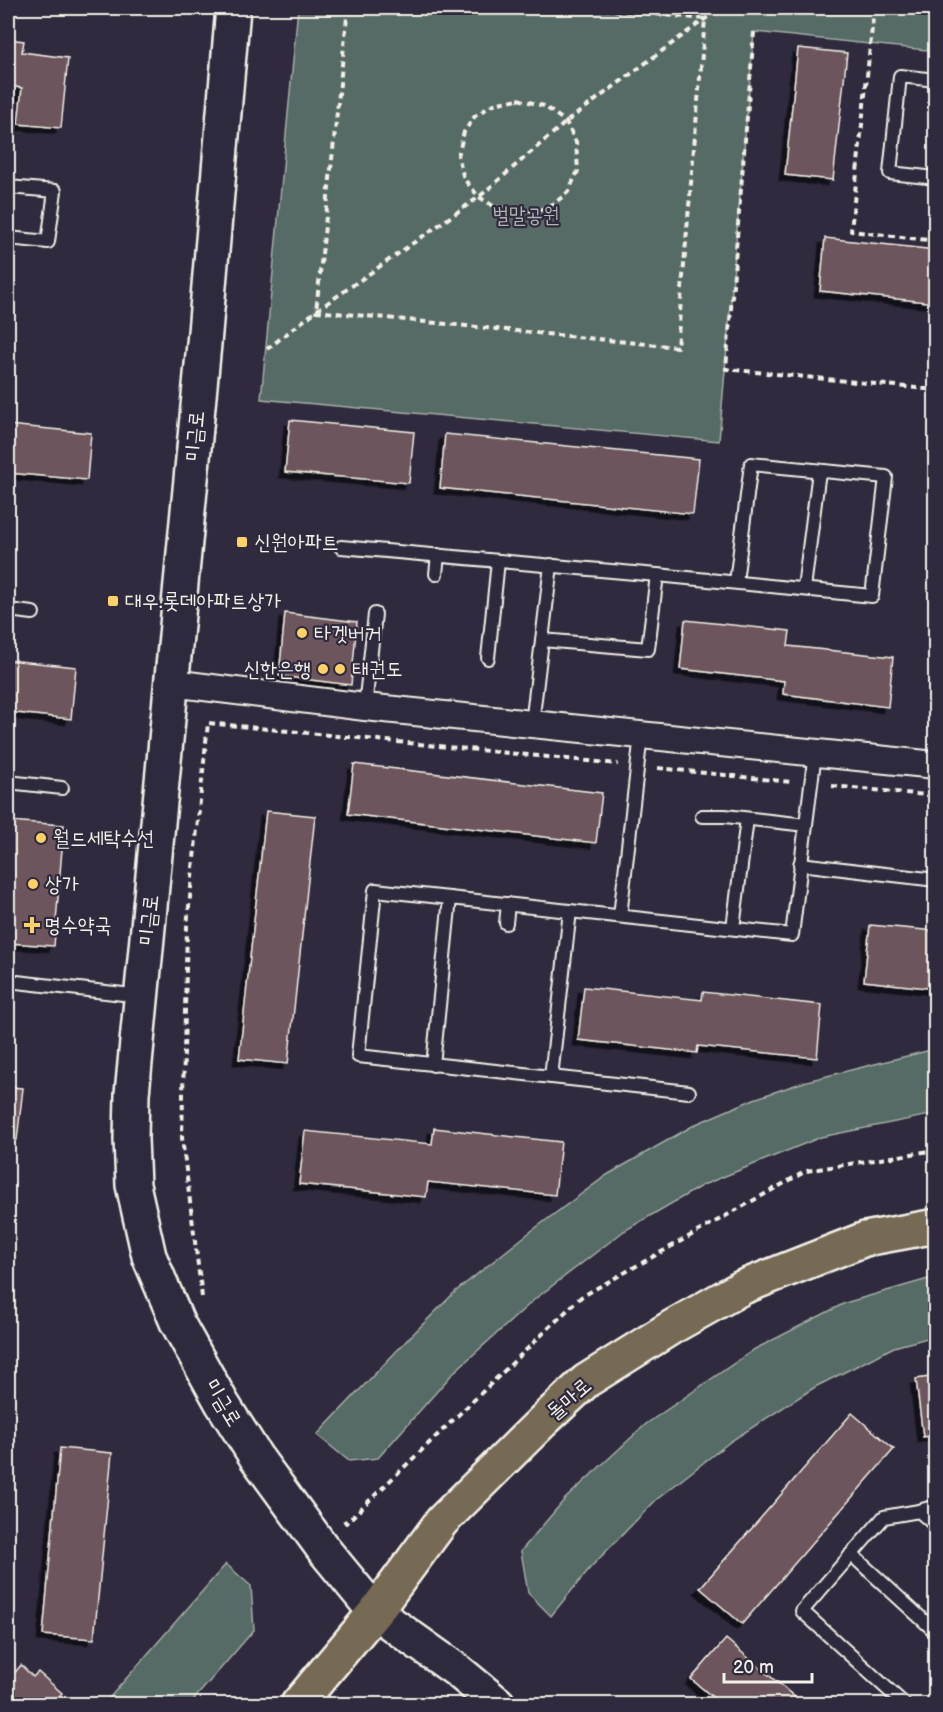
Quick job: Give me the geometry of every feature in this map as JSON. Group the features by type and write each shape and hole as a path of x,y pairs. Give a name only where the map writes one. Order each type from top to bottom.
{"main road":[{"name":"미금로","path":"233,8 203,356 132,1094 133,1185 149,1256 177,1322 222,1402 256,1456 324,1550 375,1612 458,1671 498,1704"},
{"name":"돌마로","path":"298,1704 375,1612 442,1521 586,1381 672,1327 743,1287 865,1239 936,1226"}],"street":[{"path":"172,683 365,707 936,765"}],"lane":[{"path":"936,80 900,76 890,173 936,178"},
{"path":"8,187 55,191 48,242 8,238"},
{"path":"341,547 657,574 872,596 886,477 751,464 736,582"},
{"path":"804,588 819,471"},
{"path":"436,574 438,555"},
{"path":"488,658 498,561"},
{"path":"532,724 551,565"},
{"path":"542,640 648,650 657,574"},
{"path":"8,610 33,613"},
{"path":"365,707 375,614"},
{"path":"620,916 641,735"},
{"path":"689,1092 358,1056 375,890 792,935 814,753"},
{"path":"8,782 62,788"},
{"path":"702,816 806,825"},
{"path":"734,928 747,819"},
{"path":"800,864 936,880"},
{"path":"433,1065 450,898"},
{"path":"506,922 508,904"},
{"path":"551,1077 570,911"},
{"path":"8,981 142,996"},
{"path":"904,1704 802,1611 884,1517 936,1506"},
{"path":"919,1510 936,1526"},
{"path":"852,1554 936,1632"}],"path":[{"path":"316,311 348,8"},
{"path":"593,8 705,19"},
{"path":"267,349 316,311 479,197 566,122 720,8"},
{"path":"316,311 677,347 705,19"},
{"path":"754,32 726,369 936,390"},
{"path":"518,99 544,106 566,122 576,142 578,171 568,192 555,203 538,211 495,207 479,197 464,179 458,156 464,132 475,117 494,104 518,99"}],"green space":[{"name":"벌말공원","path":"298,8 935,8 935,51 754,32 719,441 261,399"},
{"path":"935,1049 935,1114 821,1137 703,1185 624,1231 535,1299 454,1372 378,1458 349,1461 317,1435 456,1291 607,1175 696,1124 754,1099 807,1081"},
{"path":"935,1277 935,1336 894,1347 815,1387 731,1441 656,1500 590,1568 551,1616 528,1593 521,1551 565,1499 646,1424 755,1349 845,1303"},
{"path":"226,1564 251,1586 254,1630 190,1704 104,1704"}],"building":[{"path":"8,39 24,41 22,52 68,58 61,128 18,124 22,88 8,86"},
{"path":"798,48 847,53 833,180 785,175"},
{"path":"825,238 936,250 936,303 820,291"},
{"path":"290,420 414,432 409,483 285,472"},
{"path":"8,425 91,433 87,480 8,473"},
{"path":"445,434 699,459 693,514 440,488"},
{"path":"285,613 357,622 351,685 279,676"},
{"path":"685,620 790,631 788,646 893,657 888,707 783,694 784,681 680,669"},
{"path":"8,660 76,667 71,719 8,712"},
{"path":"354,764 602,793 596,843 348,814"},
{"path":"266,811 315,816 288,1064 239,1059"},
{"name":"상가","path":"8,821 64,825 54,946 8,943"},
{"path":"870,925 936,931 936,989 864,981"},
{"path":"584,987 702,1000 703,992 822,1005 817,1058 698,1046 697,1053 578,1040"},
{"path":"8,1087 23,1088 17,1140 8,1139"},
{"path":"434,1128 561,1142 555,1195 428,1182 426,1197 299,1184 305,1131 432,1144"},
{"path":"936,1376 936,1435 923,1437 916,1379"},
{"path":"852,1413 894,1449 742,1624 700,1588"},
{"path":"60,1448 112,1453 94,1639 43,1635"},
{"path":"726,1639 803,1704 721,1704 691,1679"},
{"path":"21,1665 33,1677 38,1672 62,1693 52,1704 8,1704 8,1681"}],"place":[{"name":"신원아파트","path":"242,542"},
{"name":"대우.롯데아파트상가","path":"113,601"},
{"name":"타겟버거","path":"302,633"},
{"name":"신한은행","path":"323,669"},
{"name":"태권도","path":"340,669"},
{"name":"월드세탁수선","path":"41,838"},
{"name":"상가","path":"33,884"},
{"name":"명수약국","path":"32,925"}]}
